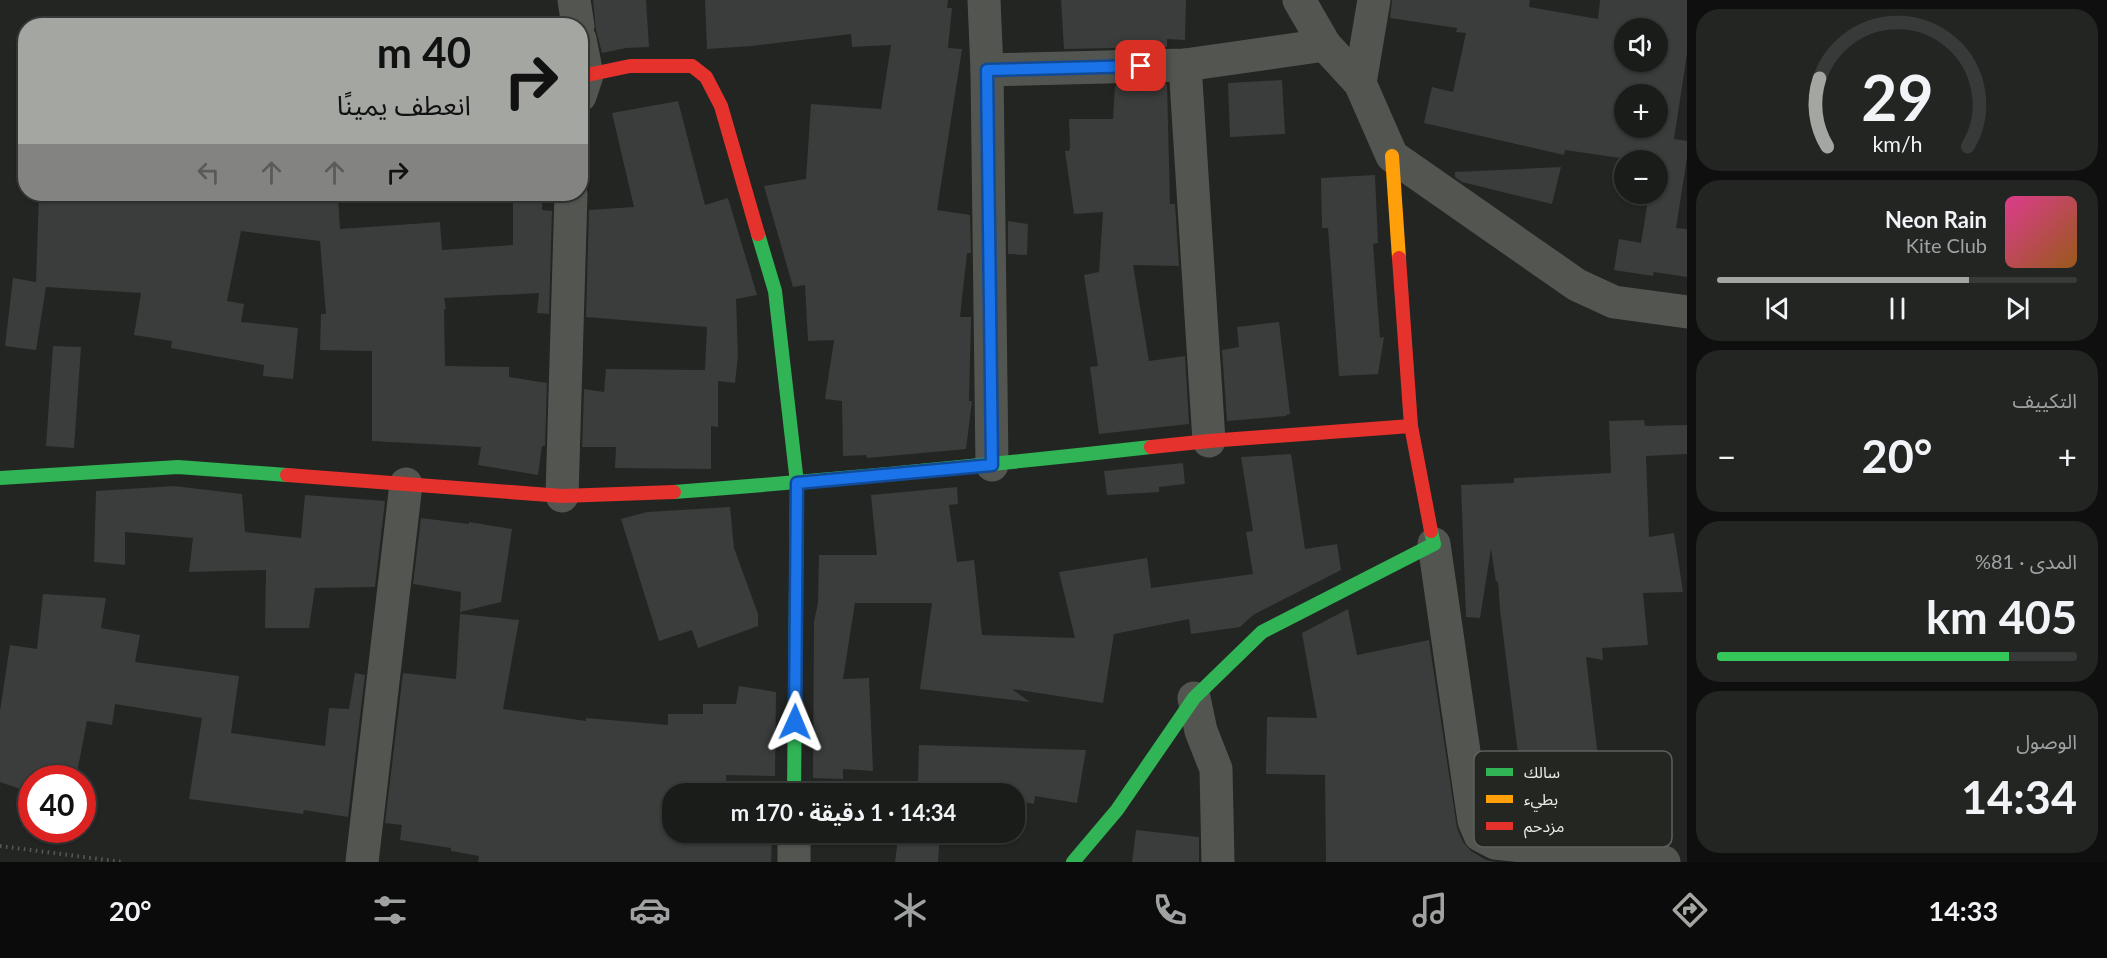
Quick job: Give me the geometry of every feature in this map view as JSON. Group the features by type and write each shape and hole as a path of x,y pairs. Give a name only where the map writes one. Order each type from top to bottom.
{"street":[{"path":"574,0 577,18"},
{"path":"984,0 992,465"},
{"path":"1299,0 1325,45 1360,83 1392,156 1411,426 1434,544 1474,821"},
{"path":"1360,83 1374,0"},
{"path":"987,70 1185,65 1325,45"},
{"path":"1185,65 1209,441"},
{"path":"588,84 630,66 692,66 706,77 722,106 775,291 797,483 794,783"},
{"path":"1392,156 1577,285 1614,302 1687,312"},
{"path":"562,496 571,201"},
{"path":"0,478 178,467 562,496 670,492 797,483 992,465 1209,441 1411,426"},
{"path":"362,862 406,484"},
{"path":"1073,862 1117,810 1194,698 1262,632 1434,544"},
{"path":"1194,698 1202,731 1216,769 1218,862"},
{"path":"794,843 794,862"},
{"path":"1497,852 1664,862"}],"path":[{"path":"0,846 122,862"}],"building":[{"path":"593,0 646,0 649,47 626,48 602,53 596,30"},
{"path":"705,0 948,0 947,8 952,8 948,48 962,49 937,210 970,215 971,253 967,253 960,317 971,317 969,401 972,401 966,449 867,458 866,455 843,456 842,401 825,399 834,340 808,341 805,285 793,287 764,186 806,179 811,104 881,109 891,45 852,47 851,34 707,49"},
{"path":"1061,0 1186,0 1185,40 1167,39 1167,47 1064,49"},
{"path":"1392,0 1530,0 1529,7 1598,19 1600,0 1687,0 1687,54 1674,139 1687,141 1687,158 1676,228 1687,229 1687,277 1654,272 1653,276 1614,270 1619,239 1641,243 1647,204 1668,204 1668,150 1614,150 1614,157 1565,150 1564,155 1424,123 1432,87 1453,92 1466,33 1456,32 1457,28 1390,18"},
{"path":"1282,80 1285,134 1230,137 1228,83"},
{"path":"1167,84 1170,204 1175,204 1179,266 1133,265 1149,361 1185,356 1189,424 1099,434 1090,367 1098,366 1084,275 1099,272 1103,212 1074,214 1065,151 1069,151 1070,147 1069,119 1113,119 1115,86"},
{"path":"678,101 705,205 728,198 757,295 736,299 738,356 735,383 718,381 718,427 711,426 711,469 615,468 616,447 582,447 584,389 604,392 606,369 705,370 707,327 586,317 589,210 634,207 612,113"},
{"path":"1561,167 1552,204 1462,182 1455,177 1455,172"},
{"path":"1375,175 1378,243 1373,244 1380,338 1384,337 1378,374 1339,376 1328,228 1322,228 1321,178"},
{"path":"39,201 259,201 259,203 338,201 340,229 440,222 442,250 513,245 513,201 542,201 542,210 552,211 549,314 537,313 539,293 444,298 446,309 444,309 445,366 509,367 509,377 547,383 545,446 542,446 538,475 478,465 481,447 372,441 372,351 320,350 321,314 326,314 320,241 241,231 227,301 244,304 241,322 298,328 293,379 263,376 264,365 171,348 172,341 134,335 141,293 46,287 36,350 5,346 13,278 36,282"},
{"path":"1008,221 1028,224 1027,255 1008,254"},
{"path":"1279,322 1290,414 1227,421 1222,350 1239,347 1237,327"},
{"path":"53,346 81,347 74,448 46,446"},
{"path":"1644,420 1645,426 1687,425 1687,454 1646,456 1649,537 1674,533 1683,592 1643,593 1648,645 1602,648 1603,660 1586,657 1597,751 1518,751 1498,581 1496,582 1491,549 1480,618 1466,617 1461,485 1514,483 1514,478 1611,473 1609,421"},
{"path":"1291,454 1305,549 1337,544 1341,570 1253,615 1240,627 1191,634 1189,619 1114,634 1103,703 1012,689 1030,702 920,689 932,603 855,603 843,679 869,678 873,771 843,769 843,779 813,778 814,621 818,603 819,555 877,555 871,495 957,487 958,504 949,505 957,562 974,560 982,635 1075,638 1059,572 1147,558 1151,588 1253,574 1246,532 1253,531 1241,457"},
{"path":"1183,463 1185,484 1159,487 1159,492 1107,495 1104,471"},
{"path":"174,486 242,494 245,532 301,538 305,495 385,501 375,587 315,588 309,628 265,628 266,570 189,572 193,538 125,532 125,565 94,562 96,491"},
{"path":"730,507 734,548 758,614 758,626 698,648 692,630 659,641 621,519 647,512"},
{"path":"421,518 512,529 501,602 460,612 461,592 413,584"},
{"path":"43,594 106,598 101,628 140,635 135,662 239,676 231,733 325,746 329,708 349,709 355,673 365,675 348,817 304,810 303,814 189,799 202,718 115,704 112,725 87,721 79,765 18,765 18,788 0,782 0,711 10,645 37,649"},
{"path":"1348,609 1357,655 1429,640 1457,828 1463,842 1471,851 1486,860 1496,862 1326,862 1325,775 1266,774 1267,717 1317,718 1302,633"},
{"path":"460,614 519,620 503,709 586,721 586,718 668,725 668,714 703,714 703,704 736,704 739,686 776,692 775,776 726,775 726,783 662,783 662,843 772,843 771,862 478,862 479,856 451,851 451,848 400,840 402,825 385,823 403,673 456,679"},
{"path":"919,745 1086,750 1077,803 1035,796 1034,804 1025,802 1025,783 918,781"},
{"path":"1136,830 1199,837 1199,862 1132,862"},
{"path":"898,843 939,843 938,862 895,862"}],"traffic: fast":[{"path":"758,234 775,291 797,483 794,783"},
{"path":"674,492 912,472 1151,447"},
{"path":"0,478 178,467 287,475"},
{"path":"1073,862 1117,810 1194,698 1262,632 1434,544 1431,531"}],"traffic: slow":[{"path":"1392,156 1399,258"}],"traffic: jam":[{"path":"588,75 630,66 692,66 706,77 721,106 758,234"},
{"path":"1399,258 1411,426 1431,531"},
{"path":"1151,447 1411,426"},
{"path":"287,475 562,496 674,492"}],"route":[{"path":"795,722 797,483 992,465 987,70 1141,66"}]}
